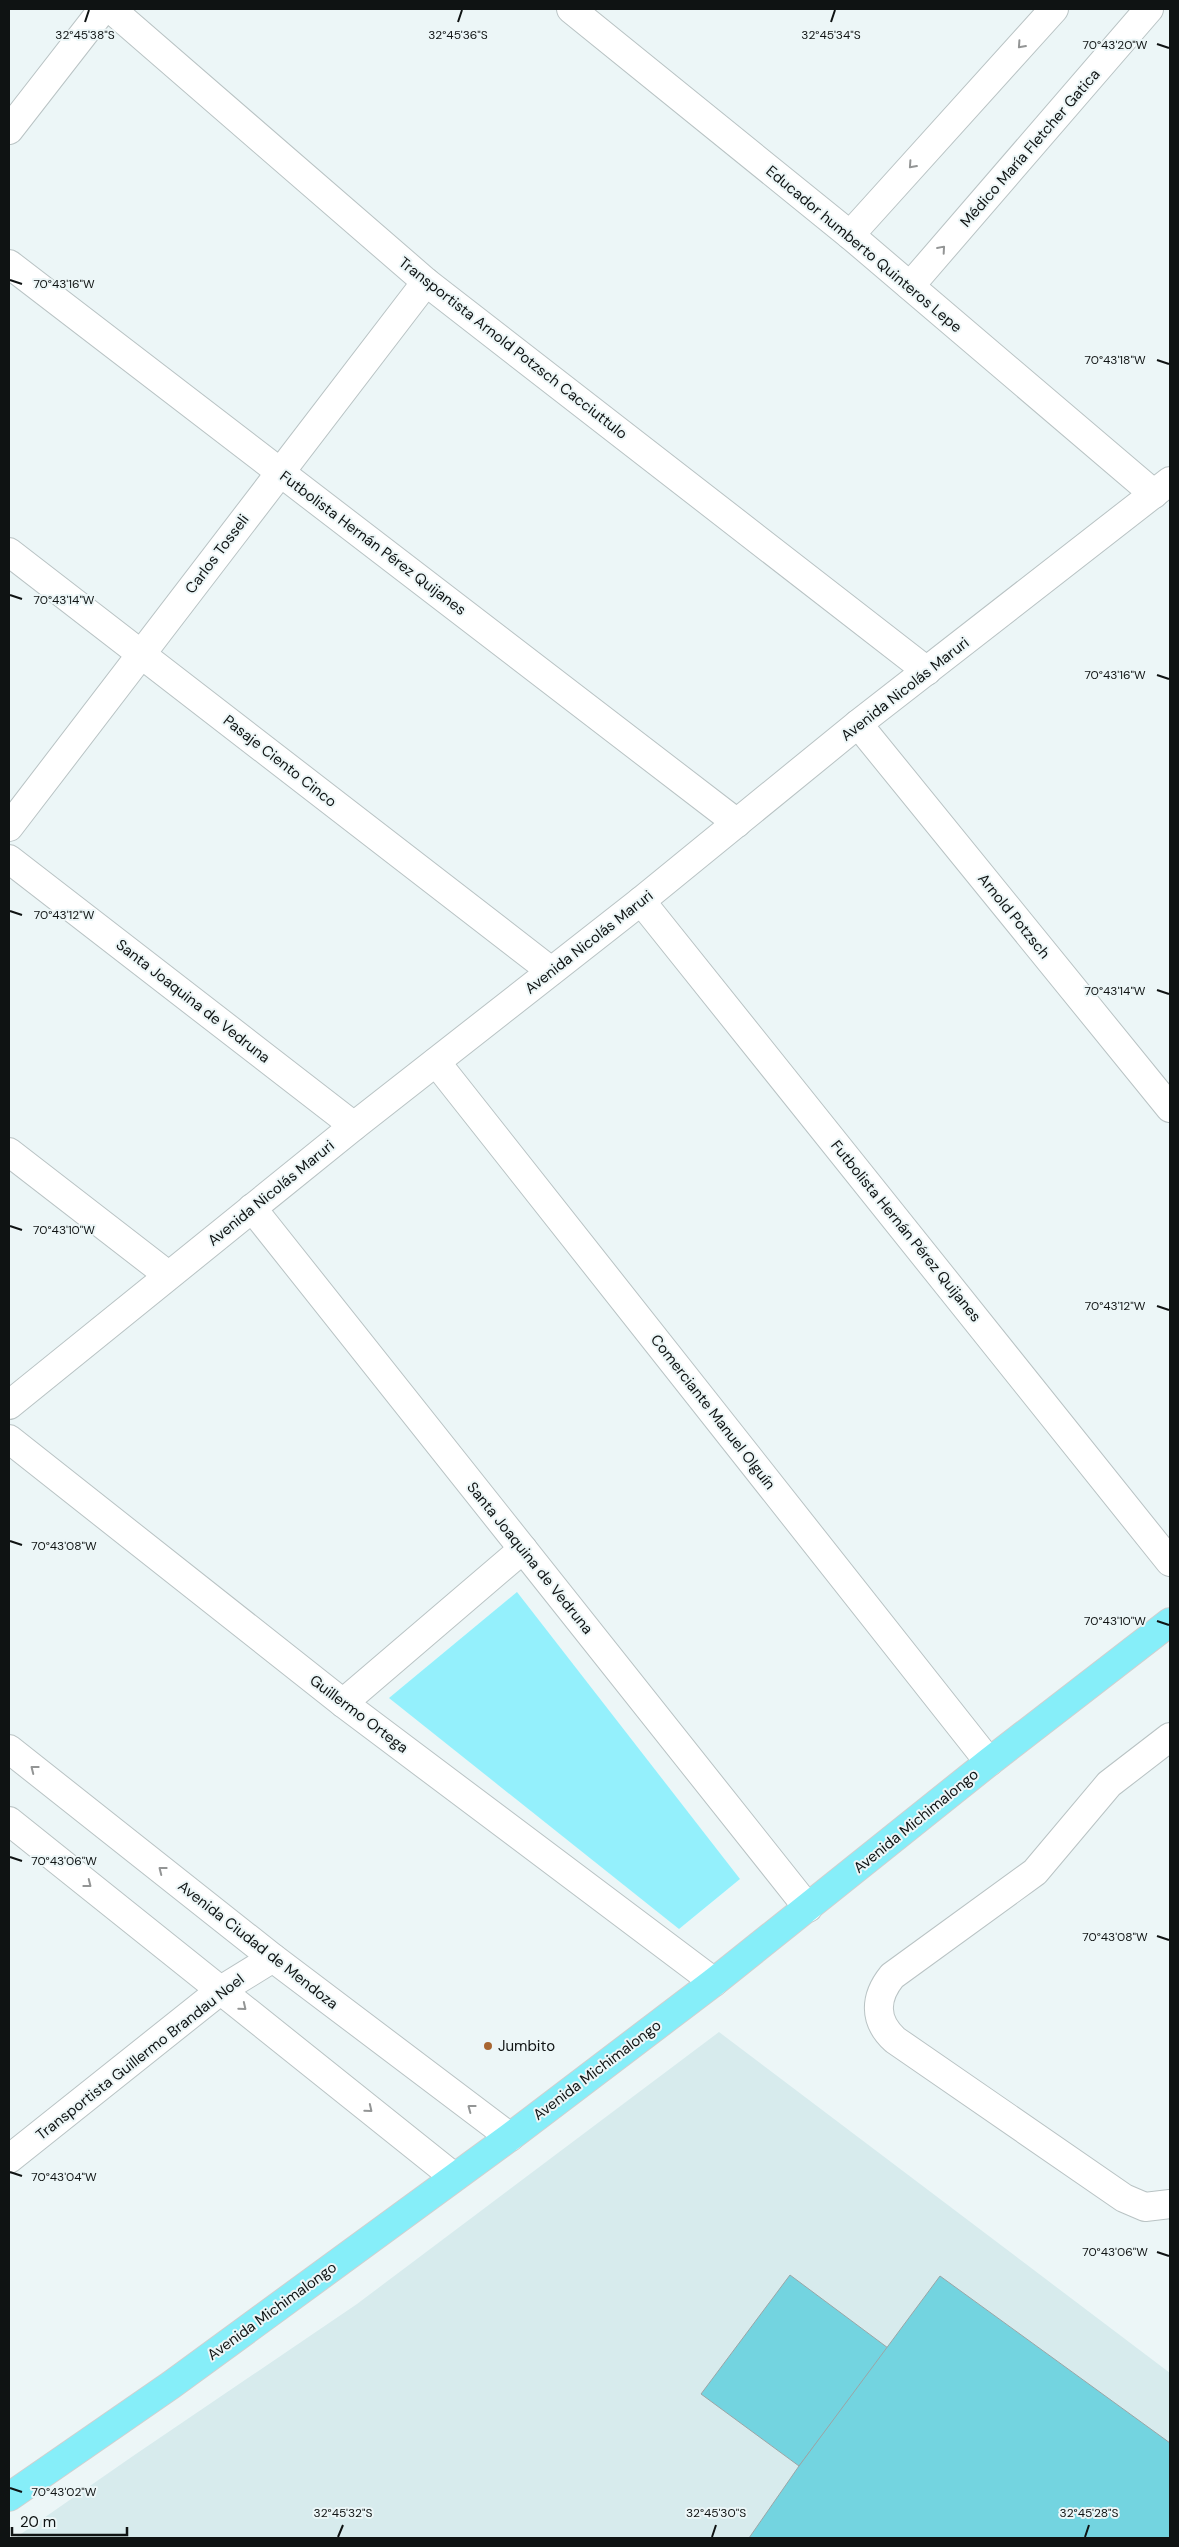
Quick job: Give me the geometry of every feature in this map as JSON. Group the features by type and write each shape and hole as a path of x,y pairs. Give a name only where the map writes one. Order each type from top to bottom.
{"main road":[{"name":"Avenida Michimalongo","path":"9,2497 171,2385 510,2137 714,1982 989,1762 1170,1622"}],"street":[{"path":"9,130 102,9"},
{"name":"Transportista Arnold Potzsch Cacciuttulo","path":"111,9 426,282 927,671"},
{"name":"Educador humberto Quinteros Lepe","path":"571,9 850,235 910,286 1162,488"},
{"path":"850,235 1054,9"},
{"name":"Médico María Fletcher Gatica","path":"910,286 1149,9"},
{"name":"Futbolista Hernán Pérez Quijanes","path":"9,264 737,823"},
{"name":"Carlos Tosseli","path":"9,827 426,282"},
{"name":"Avenida Nicolás Maruri","path":"9,1405 354,1126 641,901 858,724 1162,488"},
{"name":"Pasaje Ciento Cinco","path":"9,552 551,972"},
{"name":"Arnold Potzsch","path":"858,724 1170,1108"},
{"name":"Santa Joaquina de Vedruna","path":"9,859 354,1126"},
{"name":"Futbolista Hernán Pérez Quijanes","path":"641,901 1170,1562"},
{"name":"Comerciante Manuel Olguín","path":"436,1062 989,1762"},
{"path":"9,1152 168,1275"},
{"name":"Santa Joaquina de Vedruna","path":"252,1208 808,1908"},
{"name":"Guillermo Ortega","path":"9,1439 343,1703 714,1982"},
{"path":"343,1703 523,1549"},
{"path":"1170,1737 1109,1784 1035,1872 892,1976 883,1986 878,1999 878,2010 886,2032 895,2040 1124,2198 1145,2207 1170,2204"},
{"name":"Avenida Ciudad de Mendoza","path":"9,1749 272,1958 510,2137"},
{"path":"9,1822 454,2177"},
{"name":"Transportista Guillermo Brandau Noel","path":"9,2158 221,1990 272,1958"}],"shaded area":[{"path":"517,1592 740,1879 679,1929 389,1698"},
{"path":"719,2032 1170,2373 1170,2538 15,2538 357,2304"}],"building":[{"path":"790,2275 888,2348 799,2466 701,2394"},
{"path":"940,2276 1170,2443 1170,2538 749,2538 799,2466"}],"place":[{"name":"Jumbito","path":"488,2046"}]}
